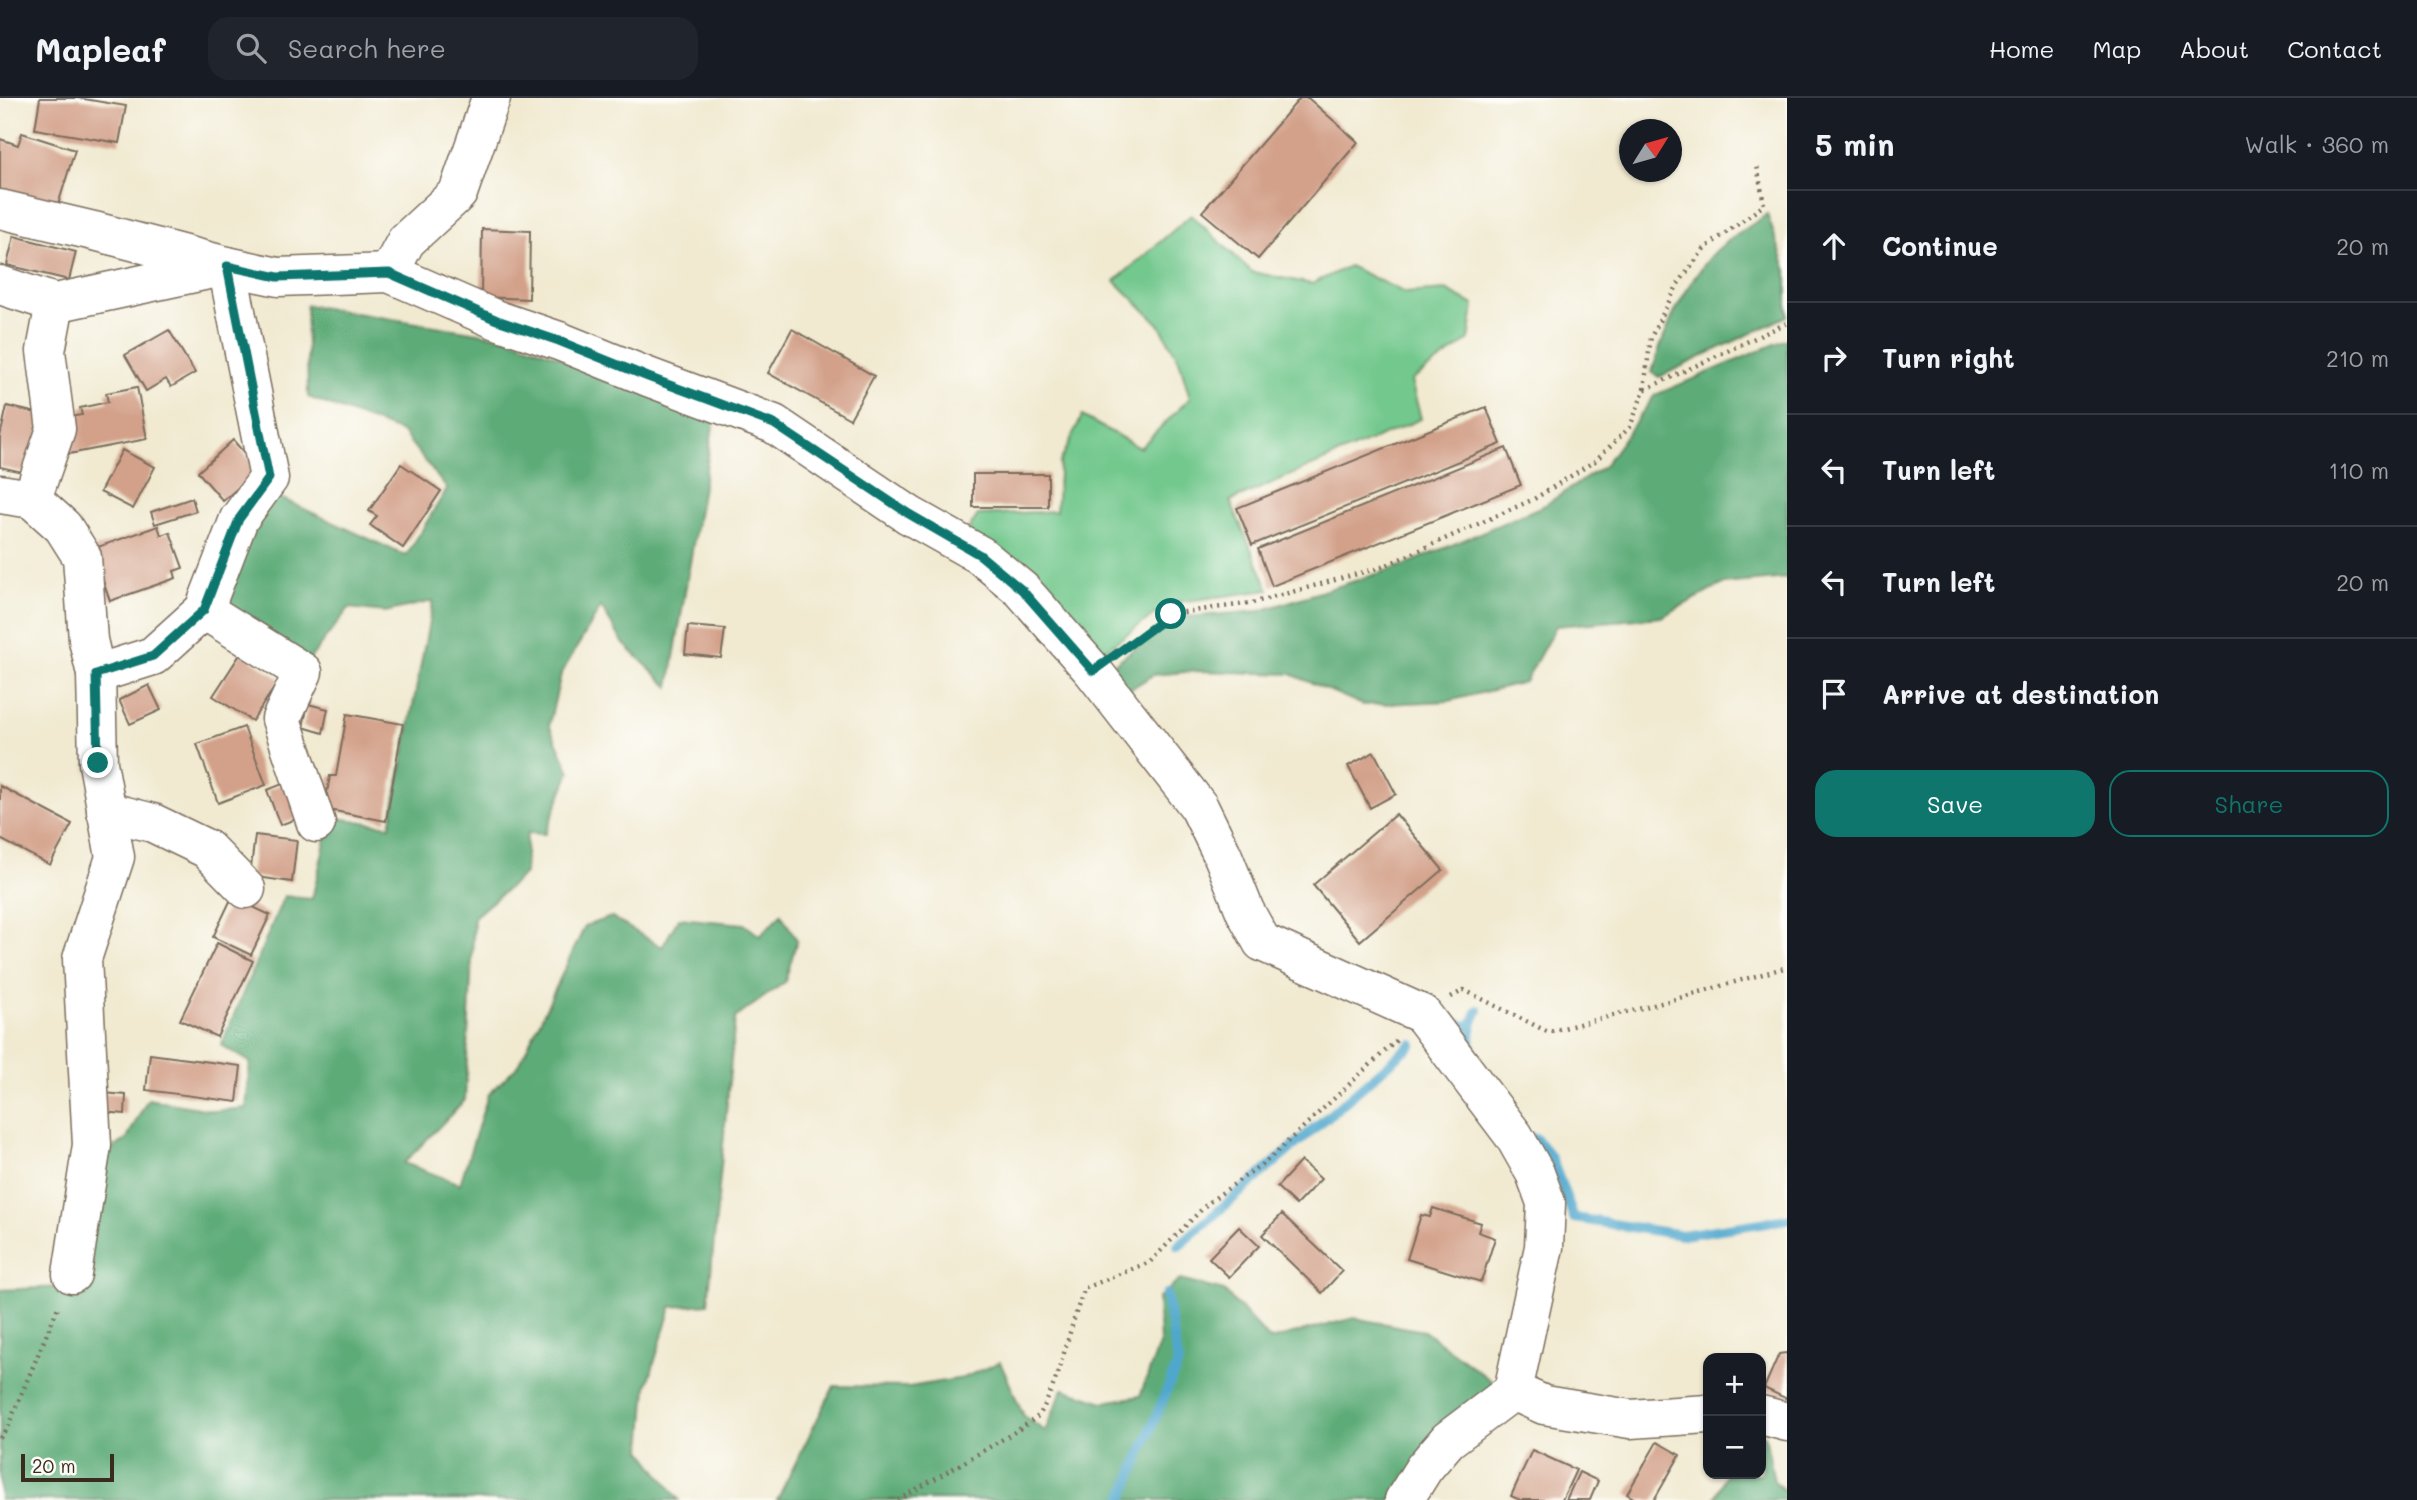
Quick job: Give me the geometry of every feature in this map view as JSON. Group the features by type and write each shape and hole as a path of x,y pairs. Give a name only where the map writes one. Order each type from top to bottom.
{"street":[{"path":"389,273 406,241 458,193 491,98"},
{"path":"0,209 278,277 389,273 497,320 559,341 774,424 909,514 980,555 1022,590 1093,671 1199,807 1223,856 1245,911 1262,942 1422,1014 1514,1136 1535,1173 1546,1203 1544,1247 1513,1391 1448,1440 1424,1468 1404,1500"},
{"path":"0,285 55,303 227,266"},
{"path":"96,674 153,656 204,610 239,519 269,478 227,266"},
{"path":"55,303 46,351 56,429 16,496 63,527 82,557 88,640 96,674 98,763 115,857 82,959 92,1145 72,1274"},
{"path":"204,610 303,672 281,719 316,823"},
{"path":"106,811 153,823 207,849 246,889"},
{"path":"1513,1391 1545,1405 1630,1419 1703,1414"},
{"path":"1765,1416 1787,1422"}],"path":[{"path":"1093,671 1171,614 1252,603 1382,567 1534,499 1595,461 1630,427 1644,390 1651,337 1678,284 1704,249 1764,205 1757,165"},
{"path":"1644,390 1787,323"},
{"path":"898,1500 1039,1418 1056,1376 1072,1318 1085,1287 1150,1262 1208,1203 1269,1159 1422,1014 1464,990 1548,1031 1669,1001 1787,967"},
{"path":"0,1438 8,1426 72,1274"}],"green space":[{"path":"1767,214 1787,271 1787,316 1659,377 1652,372 1657,356 1676,309 1693,280 1714,253"},
{"path":"1191,215 1252,272 1312,284 1349,266 1405,293 1446,290 1474,305 1469,340 1411,381 1421,419 1230,501 1269,590 1171,603 1096,656 967,531 978,515 1056,511 1060,462 1082,416 1140,448 1190,398 1179,360 1159,324 1115,281"},
{"path":"306,305 509,338 715,415 669,687 624,644 601,607 561,674 549,725 570,772 545,834 527,833 525,874 474,917 465,1100 404,1163 460,1184 488,1095 520,1063 585,926 611,917 662,947 679,918 744,924 760,936 781,914 797,940 785,982 735,1018 708,1304 671,1307 647,1387 642,1450 679,1500 0,1500 0,1290 81,1286 98,1157 126,1140 148,1099 215,1111 246,1108 250,1062 221,1045 284,896 312,899 331,817 390,826 433,601 385,612 349,608 309,660 223,612 239,544 272,494 406,556 447,489 402,432 308,397"},
{"path":"1787,339 1787,578 1723,584 1661,617 1556,626 1525,682 1449,701 1363,705 1291,674 1196,671 1153,675 1121,695 1105,671 1174,618 1260,611 1405,565 1545,505 1604,466 1655,395"},
{"path":"1180,1280 1224,1291 1270,1340 1354,1318 1424,1331 1497,1385 1390,1500 777,1500 834,1386 909,1387 963,1378 1000,1362 1024,1416 1045,1431 1063,1389 1104,1402 1140,1396 1160,1342 1158,1298"},
{"path":"1766,1440 1774,1481 1787,1493 1787,1500 1714,1500 1724,1479 1766,1479"}],"building":[{"path":"40,98 78,98 126,106 119,143 35,129"},
{"path":"1300,98 1308,98 1358,142 1258,259 1202,212"},
{"path":"22,133 75,150 57,208 0,190 0,139 18,145"},
{"path":"482,229 530,231 529,299 481,297"},
{"path":"14,236 76,252 69,280 7,265"},
{"path":"792,329 874,376 850,419 768,373"},
{"path":"169,330 195,373 171,387 166,379 146,391 125,355"},
{"path":"137,387 147,439 69,454 63,418 82,415 80,408 108,402 106,393"},
{"path":"7,406 45,415 31,474 0,467 0,437"},
{"path":"1486,407 1501,444 1252,545 1237,508"},
{"path":"233,440 253,463 251,476 223,501 198,472"},
{"path":"1506,448 1521,485 1272,586 1258,549"},
{"path":"122,450 155,467 133,509 100,492"},
{"path":"401,464 441,491 403,548 370,525 377,516 369,511"},
{"path":"973,474 1048,474 1048,507 973,507"},
{"path":"192,498 196,511 155,524 151,512"},
{"path":"158,526 161,535 170,532 183,568 174,571 176,578 110,601 92,549"},
{"path":"688,626 725,629 721,658 685,654"},
{"path":"241,653 280,679 252,721 213,696"},
{"path":"149,685 161,710 130,724 119,700"},
{"path":"308,704 328,709 323,733 303,727"},
{"path":"347,714 403,724 386,821 324,809 330,776 336,776"},
{"path":"244,727 266,785 218,803 197,744"},
{"path":"1374,752 1396,794 1370,808 1348,766"},
{"path":"293,780 307,815 280,825 267,790"},
{"path":"0,786 72,824 50,865 0,839"},
{"path":"1396,814 1443,870 1360,941 1313,885"},
{"path":"255,835 297,840 292,882 250,876"},
{"path":"232,897 270,915 251,955 213,937"},
{"path":"217,943 253,961 217,1037 180,1020"},
{"path":"150,1054 241,1066 237,1102 146,1090"},
{"path":"103,1093 126,1095 125,1114 102,1112"},
{"path":"1301,1161 1321,1179 1296,1205 1277,1187"},
{"path":"1433,1208 1481,1223 1478,1232 1495,1238 1481,1282 1407,1259 1421,1215 1430,1217"},
{"path":"1282,1214 1342,1271 1322,1293 1262,1235"},
{"path":"1239,1227 1259,1246 1229,1277 1209,1258"},
{"path":"1787,1353 1787,1399 1766,1389 1779,1354"},
{"path":"1657,1442 1680,1455 1654,1500 1637,1500 1627,1494"},
{"path":"1532,1450 1576,1470 1562,1500 1520,1500 1511,1496"},
{"path":"1579,1472 1598,1481 1590,1500 1566,1500"}],"waterway":[{"path":"1474,1056 1470,1033 1478,1010"},
{"path":"1456,1024 1471,1026"},
{"path":"1178,1246 1412,1044"},
{"path":"1535,1138 1551,1157 1574,1218 1682,1235 1787,1219"},
{"path":"1122,1500 1178,1363 1166,1294"}],"route":[{"path":"98,763 96,674 153,656 204,610 239,519 269,478 227,266 278,277 389,273 497,320 559,341 774,424 909,514 980,555 1022,590 1093,671 1171,614"}]}
